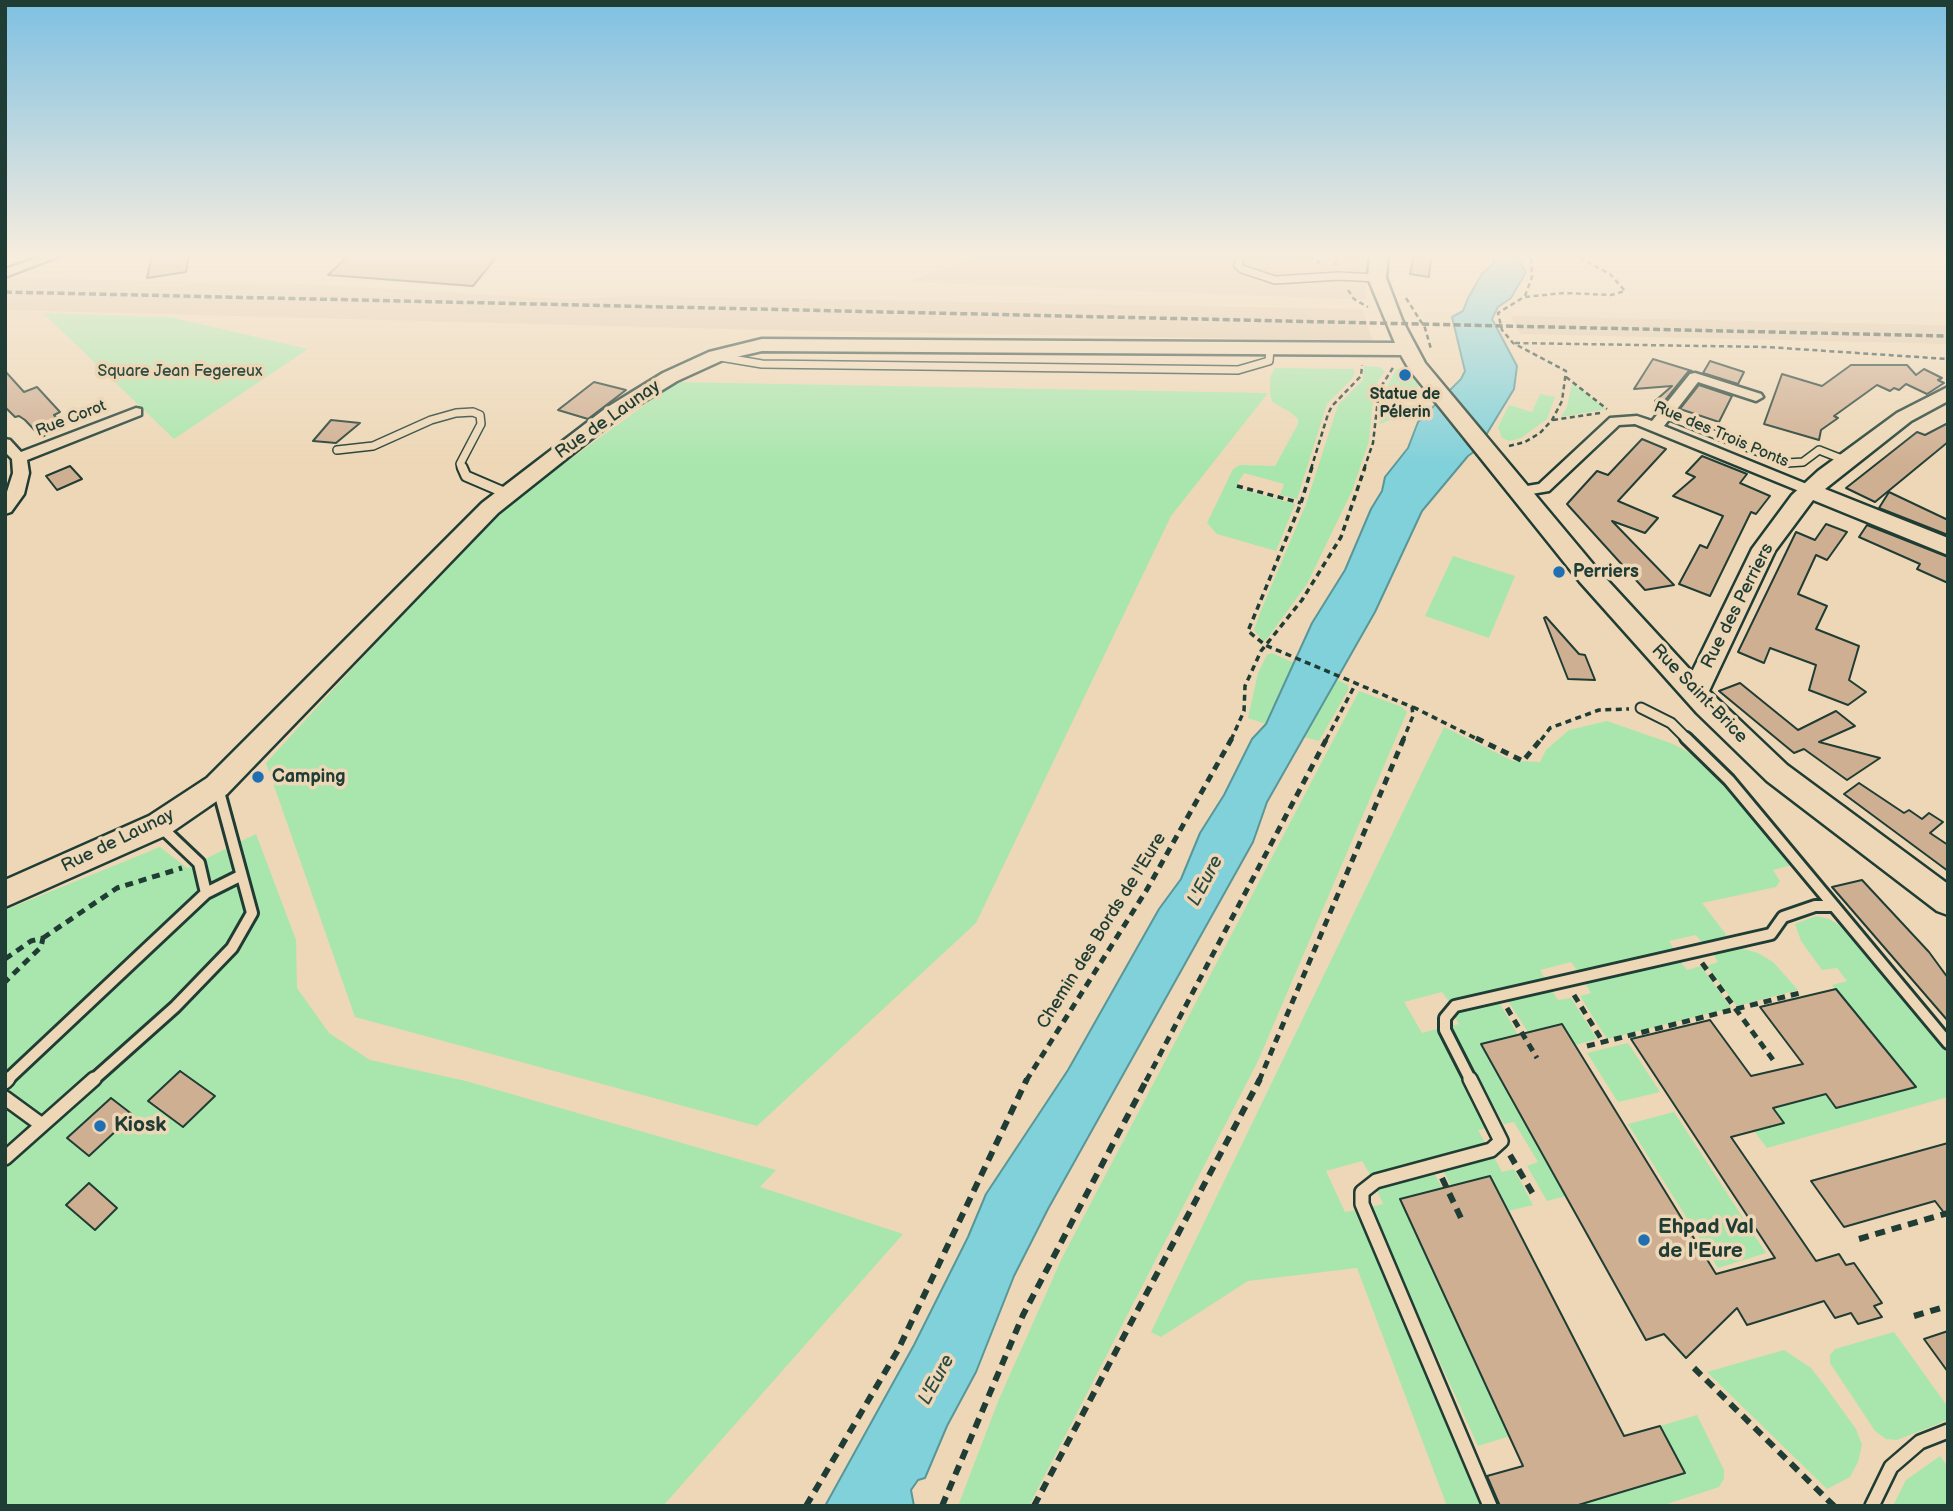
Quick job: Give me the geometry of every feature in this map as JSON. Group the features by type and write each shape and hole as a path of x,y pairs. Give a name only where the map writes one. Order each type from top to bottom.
{"street":[{"name":"Rue Saint-Brice","path":"1383,325 1388,359 1416,365 1439,394 1494,448 1520,491 1590,576 1695,692 1777,773 1948,902"},
{"name":"Rue de Launay","path":"5,894 159,825 217,786 490,508 613,412 670,377 716,356 762,345 1270,348 1388,359"},
{"path":"1661,421 1695,377 1756,397"},
{"name":"Rue des Perriers","path":"1695,692 1764,549 1808,491 1904,417 1948,393"},
{"name":"Rue Corot","path":"19,458 136,412"},
{"name":"Rue des Trois Ponts","path":"1520,491 1544,488 1615,421 1637,420 1661,421 1808,491"},
{"path":"5,443 19,458 21,473 16,494 5,509"},
{"path":"1808,491 1948,547"}],"lane":[{"path":"337,450 373,446 430,420 472,412 480,415 481,424 460,464 466,476 509,494"},
{"path":"1661,421 1787,463 1803,462 1818,450 1847,461"},
{"path":"1641,708 1671,723 1730,780 1948,1043"},
{"path":"5,1158 175,1006 232,948 251,913 217,786"},
{"path":"159,825 200,863 206,893"},
{"path":"5,1082 206,893 240,876"},
{"path":"1490,1506 1362,1205 1362,1192 1376,1181 1491,1150 1501,1141 1445,1030 1445,1018 1455,1006 1771,934 1783,918 1815,906 1834,906"},
{"path":"5,1098 42,1125"},
{"path":"1872,1506 1891,1467 1920,1442 1948,1431"}],"path":[{"path":"1380,325 1388,359 1361,365 1361,376 1332,406 1301,503 1248,631 1265,645 1412,707 1523,761 1550,728 1599,710 1641,708"},
{"path":"1423,325 1431,350"},
{"path":"1494,448 1514,446 1540,433 1552,420 1562,401 1566,377 1564,369 1513,343 1501,325"},
{"path":"1513,343 1767,348 1948,359"},
{"name":"Chemin des Bords de l'Eure","path":"806,1506 898,1350 993,1154 1022,1087 1146,891 1221,761 1244,711 1245,686 1265,645 1302,600 1341,537 1373,443 1379,390 1385,377 1388,359"},
{"path":"1552,420 1610,411 1566,377"},
{"path":"1237,486 1301,503"},
{"path":"942,1506 1023,1315 1355,685"},
{"path":"1034,1506 1255,1090 1413,716 1412,707"},
{"path":"5,959 31,941 43,938 117,888 200,863"},
{"path":"5,982 41,947 43,938"},
{"path":"1693,951 1776,1064"},
{"path":"1564,981 1603,1042"},
{"path":"1587,1046 1800,993"},
{"path":"1499,996 1537,1058"},
{"path":"1501,1141 1520,1167 1536,1199"},
{"path":"1436,1165 1461,1218"},
{"path":"1859,1239 1948,1213"},
{"path":"1914,1316 1948,1306"},
{"path":"1694,1368 1834,1506"}],"shaded area":[{"path":"555,325 1367,325 1373,341"},
{"path":"1515,325 1948,325 1948,344 1520,334"}],"green space":[{"name":"Square Jean Fegereux","path":"55,325 202,325 308,349 174,439"},
{"path":"1364,366 1380,367 1385,372 1378,381 1369,441 1352,491 1307,584 1263,641 1254,630 1260,613 1306,504 1338,405 1363,380"},
{"path":"1275,368 1353,369 1355,372 1352,379 1327,404 1297,499 1280,495 1284,484 1244,473 1238,483 1237,488 1295,504 1276,551 1217,534 1207,523 1233,469 1240,465 1275,466 1298,424 1298,419 1290,412 1272,402 1270,377"},
{"path":"1396,369 1412,372 1422,383 1398,403 1397,417 1380,424 1382,396"},
{"path":"676,382 1268,393 1171,516 976,923 757,1126 355,1017 266,763 491,517"},
{"path":"1572,383 1606,409 1561,417 1567,407"},
{"path":"1540,394 1555,397 1547,419 1521,438 1509,441 1502,438 1498,427 1509,405 1532,412"},
{"path":"1453,556 1515,576 1489,638 1425,616"},
{"path":"1272,653 1294,663 1266,724 1248,718 1258,673 1267,655"},
{"path":"1337,680 1348,685 1348,690 1319,741 1304,737"},
{"path":"1359,691 1402,707 1407,712 1258,1061 1029,1506 958,1506 999,1399 1062,1258"},
{"path":"1607,721 1673,744 1690,753 1738,800 1792,865 1773,870 1780,881 1776,887 1702,903 1728,937 1702,943 1696,935 1669,941 1675,951 1579,973 1571,962 1540,970 1546,981 1450,1003 1442,992 1404,1002 1422,1033 1437,1029 1492,1127 1478,1130 1487,1146 1371,1176 1362,1161 1326,1171 1345,1212 1357,1210 1485,1506 1447,1506 1357,1268 1248,1281 1161,1337 1151,1332 1444,727 1513,761 1540,762 1546,750 1569,730"},
{"path":"256,834 296,940 297,988 329,1033 370,1060 466,1081 776,1170 760,1187 903,1234 663,1506 5,1506 5,910 160,847 187,868"},
{"path":"1816,916 1829,919 1844,928 1948,1051 1948,1097 1767,1148 1754,1131 1783,1122 1773,1108 1826,1094 1837,1108 1865,1100 1876,1080 1888,1095 1915,1087 1832,985 1847,981 1837,968 1822,970 1801,941 1795,924"},
{"path":"1741,948 1758,953 1773,962 1798,990 1737,1006 1707,966 1718,962 1713,954"},
{"path":"1679,960 1687,970 1701,966 1731,1008 1607,1039 1580,996 1591,993 1585,983"},
{"path":"1552,991 1558,1000 1571,998 1597,1039 1575,1045 1562,1024 1528,1032 1508,1001"},
{"path":"1499,1002 1518,1035 1482,1044 1566,1196 1547,1201 1527,1166 1538,1162 1514,1122 1504,1124 1448,1027 1459,1024 1453,1014"},
{"path":"1628,1043 1660,1092 1618,1102 1587,1053"},
{"path":"1674,1112 1766,1253 1718,1268 1628,1124"},
{"path":"1494,1157 1502,1172 1514,1169 1533,1205 1508,1211 1490,1176 1451,1186 1443,1170"},
{"path":"1434,1173 1442,1188 1401,1199 1510,1436 1478,1446 1370,1207 1383,1204 1376,1188"},
{"path":"1894,1332 1948,1407 1948,1420 1897,1440 1886,1439 1875,1431 1830,1363 1830,1355 1835,1349"},
{"path":"1784,1350 1811,1368 1856,1429 1862,1445 1858,1462 1850,1477 1827,1489 1707,1372"},
{"path":"1697,1415 1724,1470 1724,1479 1719,1487 1661,1506 1575,1506 1684,1472 1660,1426"},
{"path":"1940,1456 1948,1467 1948,1506 1893,1506 1906,1480"}],"water":[{"name":"L'Eure","path":"1454,325 1495,325 1517,366 1514,389 1482,446 1468,456 1422,511 1375,612 1267,802 1253,842 1048,1209 1014,1276 976,1372 947,1426 925,1478 918,1480 911,1490 914,1506 825,1506 914,1345 968,1237 986,1194 1068,1070 1159,909 1181,879 1200,833 1224,795 1252,739 1266,724 1312,623 1345,570 1371,509 1382,491 1385,477 1408,448 1418,422 1461,379 1465,371"}],"building":[{"path":"1653,359 1692,371 1688,372 1663,403 1655,401 1672,386 1634,389"},
{"path":"1710,361 1744,372 1738,384 1703,373"},
{"path":"1851,365 1907,365 1916,375 1924,369 1942,378 1938,380 1944,383 1927,394 1906,384 1899,390 1894,388 1890,391 1877,385 1834,416 1838,418 1821,430 1819,440 1764,424 1782,374 1822,386"},
{"path":"5,371 24,392 37,387 60,412 54,415 65,427 41,437 25,420 19,416 15,417 5,407"},
{"path":"594,382 626,390 588,419 558,410"},
{"path":"1699,385 1732,396 1719,422 1680,409"},
{"path":"331,420 360,423 336,443 313,441"},
{"path":"1948,423 1948,442 1875,502 1846,488 1917,432 1925,435"},
{"path":"1642,439 1666,449 1618,501 1658,518 1645,533 1612,521 1674,585 1645,590 1567,504 1597,471 1608,475"},
{"path":"1702,456 1747,474 1740,483 1770,496 1756,514 1751,512 1710,596 1679,584 1700,545 1707,548 1723,516 1673,496 1695,477 1686,473"},
{"path":"70,466 82,479 57,490 46,476"},
{"path":"1889,492 1948,520 1948,535 1879,508"},
{"path":"1826,524 1847,532 1827,560 1816,555 1798,594 1827,606 1816,629 1859,646 1849,680 1866,692 1848,705 1809,690 1816,665 1770,648 1764,663 1738,652 1796,532 1815,540"},
{"path":"1867,525 1948,557 1948,583 1917,569 1920,564 1859,537"},
{"path":"1546,617 1579,654 1585,655 1595,680 1568,679 1544,618"},
{"path":"1740,683 1798,730 1836,711 1855,726 1819,742 1880,758 1847,780 1804,749 1794,753 1719,691"},
{"path":"1859,783 1904,813 1909,810 1922,819 1929,813 1943,822 1930,833 1948,845 1948,871 1844,794"},
{"path":"1862,880 1929,952 1948,978 1948,1021 1832,887"},
{"name":"Ehpad Val de l'Eure","path":"1836,989 1916,1087 1836,1108 1826,1094 1773,1108 1784,1123 1731,1137 1816,1261 1839,1254 1846,1265 1854,1263 1882,1303 1874,1306 1882,1317 1858,1324 1851,1313 1835,1318 1824,1301 1747,1325 1737,1308 1686,1358 1664,1334 1646,1340 1481,1044 1562,1024 1716,1274 1775,1258 1631,1039 1710,1020 1751,1076 1803,1064 1760,1007"},
{"path":"180,1071 215,1096 183,1127 148,1101"},
{"name":"Kiosk","path":"111,1098 133,1115 89,1156 67,1138"},
{"path":"1948,1143 1948,1218 1935,1201 1844,1227 1811,1181"},
{"path":"1490,1176 1624,1436 1660,1426 1685,1473 1575,1506 1500,1506 1487,1476 1523,1466 1400,1199"},
{"path":"89,1183 117,1208 95,1230 66,1205"},
{"path":"1948,1331 1948,1372 1924,1339"}],"railway":[{"path":"1441,325 1948,336"}],"place":[{"name":"Statue de Pélerin","path":"1405,375"},
{"name":"Perriers","path":"1559,572"},
{"name":"Camping","path":"258,777"},
{"name":"Kiosk","path":"100,1126"},
{"name":"Ehpad Val de l'Eure","path":"1644,1240"}]}
